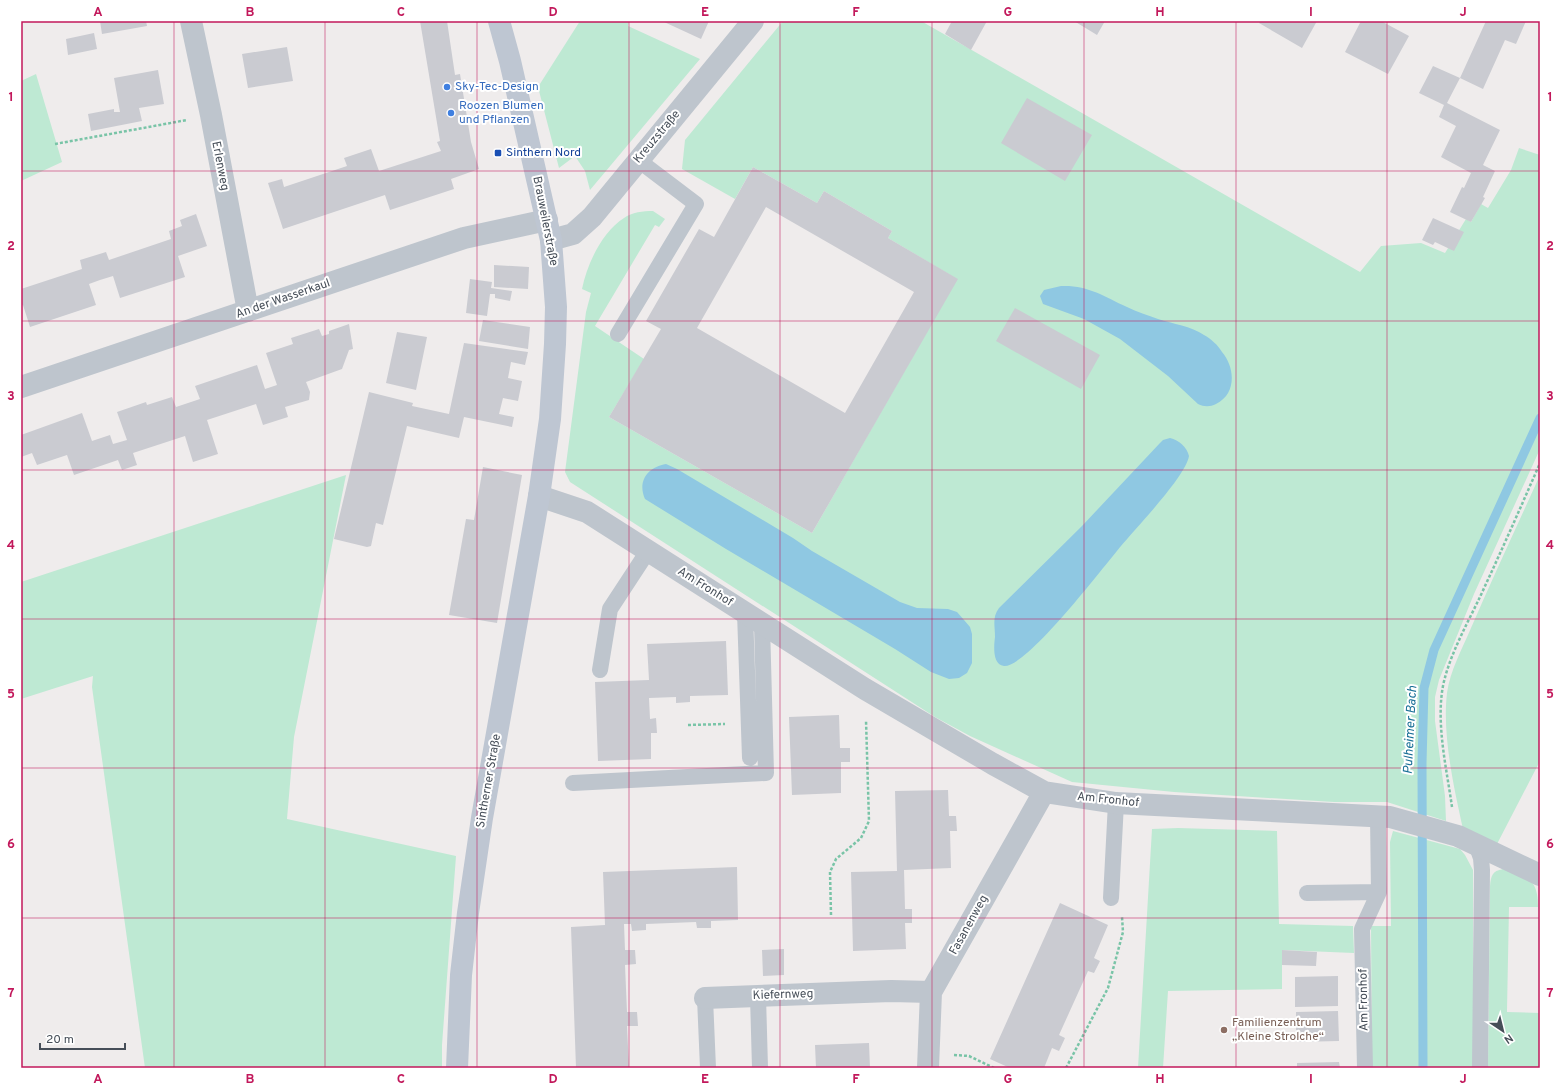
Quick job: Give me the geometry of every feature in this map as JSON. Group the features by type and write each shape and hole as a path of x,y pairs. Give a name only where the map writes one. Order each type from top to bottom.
{"street":[{"name":"Erlenweg","path":"191,21 211,115 248,311"},
{"name":"Brauweilerstraße","path":"499,21 510,61 549,230 556,307 556,344 550,419 539,496"},
{"name":"Kreuzstraße","path":"549,230 573,234 592,217 753,21"},
{"name":"An der Wasserkaul","path":"21,387 464,238 549,230"},
{"name":"Am Fronhof","path":"539,496 587,512 865,689 1044,792 1116,803 1384,816 1460,838 1540,875"},
{"name":"Sintherner Straße","path":"457,1068 461,975 468,913 482,818 539,496"},
{"name":"Fasanenweg","path":"929,1061 931,992 1044,792"},
{"name":"Kiefernweg","path":"705,998 891,991 931,992"}],"lane":[{"path":"618,334 696,204 638,160"},
{"path":"600,670 610,609 648,551"},
{"path":"750,758 753,618"},
{"path":"573,783 766,772 753,618"},
{"path":"1111,898 1116,803"},
{"name":"Am Fronhof","path":"1365,1068 1362,929 1379,892 1384,816"},
{"path":"1460,838 1481,858 1480,1068"},
{"path":"1307,893 1379,892"},
{"path":"758,996 760,1068"},
{"name":"Kiefernweg","path":"705,998 708,1068"}],"path":[{"path":"56,144 211,115"},
{"path":"1460,838 1446,766 1441,724 1442,691 1460,638 1512,528 1540,463"},
{"path":"832,916 830,872 836,859 860,838 869,820 865,689"},
{"path":"1066,1068 1108,988 1123,932 1121,905 1111,898"},
{"path":"929,1061 969,1056 994,1068"}],"green space":[{"path":"580,21 629,21 628,26 700,59 590,190 585,171 575,156 559,168 538,87"},
{"path":"783,21 921,21 1360,272 1381,246 1421,243 1445,253 1466,219 1471,222 1481,204 1488,208 1511,170 1519,148 1540,155 1540,449 1474,594 1439,680 1435,697 1435,721 1445,796 1446,821 1387,802 1334,802 1174,792 1072,782 970,736 935,717 570,482 565,472 586,312 591,293 582,289 584,279 602,240 616,224 630,214 653,211 665,219 659,227 655,225 595,326 644,359 609,417 812,533 957,279 888,238 892,231 824,191 817,203 753,167 735,199 682,169 685,140"},
{"path":"36,74 62,162 21,181 21,81"},
{"path":"346,475 294,737 287,819 456,856 442,1045 442,1068 145,1068 92,687 93,676 21,699 21,582"},
{"path":"1540,475 1540,761 1497,844 1463,829 1447,744 1447,693 1457,660"},
{"path":"1178,828 1277,831 1279,924 1353,926 1354,953 1282,950 1282,989 1168,991 1163,1068 1138,1068 1152,829"},
{"path":"1393,831 1460,849 1473,870 1473,1068 1372,1068 1371,926 1391,926 1390,842"},
{"path":"1503,869 1530,880 1536,890 1538,907 1509,907 1507,1012 1540,1013 1540,1068 1488,1068 1490,886 1493,874 1496,871"}],"water":[{"path":"1061,286 1087,289 1158,319 1188,327 1207,337 1214,342 1230,365 1232,380 1228,394 1223,400 1214,405 1205,406 1198,404 1168,376 1120,339 1084,319 1043,304 1040,296 1044,290"},
{"path":"1170,438 1182,444 1189,456 1186,465 1170,489 1047,634 1030,651 1015,662 1004,666 1000,665 997,662 994,649 995,615 999,608 1082,526 1163,440"},
{"path":"666,464 677,469 793,538 812,551 900,602 917,608 948,609 957,612 970,627 972,634 972,663 967,673 959,678 949,679 931,672 645,499 642,486 646,476 654,468"}],"building":[{"path":"100,21 146,21 147,26 102,34"},
{"path":"420,21 447,21 455,75 460,74 471,142 479,169 451,179 454,189 390,210 385,195 283,229 268,183 282,179 284,187 347,166 344,158 371,149 379,171 441,151 437,142 440,141"},
{"path":"662,21 709,21 701,39"},
{"path":"952,21 987,21 971,50 945,34"},
{"path":"1074,21 1105,21 1097,35"},
{"path":"1260,21 1317,21 1302,48 1259,23"},
{"path":"1361,21 1381,21 1409,36 1388,74 1345,52"},
{"path":"1486,21 1526,21 1516,44 1505,40 1483,89 1460,78"},
{"path":"94,33 97,49 68,55 66,39"},
{"path":"287,47 293,81 248,88 242,54"},
{"path":"1433,66 1460,78 1447,103 1500,130 1483,165 1495,171 1483,197 1485,198 1471,222 1450,212 1462,187 1464,188 1471,173 1441,157 1456,126 1439,117 1444,105 1419,93"},
{"path":"158,70 164,104 139,108 142,121 91,131 88,114 114,109 114,112 120,112 114,78"},
{"path":"1027,98 1092,135 1065,181 1001,143"},
{"path":"753,167 817,203 824,191 892,231 888,238 958,279 812,533 609,417 661,329 646,321 699,229 714,237","holes":["766,207 914,292 845,413 697,328"]},
{"path":"196,214 207,246 178,256 185,277 120,298 113,276 100,280 89,284 96,305 30,327 23,305 21,306 21,289 82,269 80,260 106,252 109,260 171,239 169,231 182,226 180,220"},
{"path":"1433,218 1464,232 1454,251 1435,242 1433,245 1422,240"},
{"path":"494,265 529,267 528,289 494,287"},
{"path":"470,279 492,282 491,288 512,291 510,301 495,298 495,294 490,294 487,316 466,313"},
{"path":"1015,308 1100,355 1081,389 996,341"},
{"path":"483,320 530,327 528,349 479,341"},
{"path":"349,324 353,349 349,350 342,369 306,382 310,392 309,400 285,407 288,417 263,425 256,404 207,420 218,454 193,462 185,436 133,453 137,465 122,470 118,460 74,475 67,455 37,465 32,453 21,457 21,435 82,413 92,441 110,435 113,444 127,440 117,412 146,402 147,405 172,397 176,407 200,399 195,386 257,365 265,389 277,385 266,353 293,344 291,338 319,329 322,336 329,334 329,331"},
{"path":"397,332 427,337 416,390 386,383"},
{"path":"464,343 528,352 525,365 511,362 508,378 522,381 518,401 503,398 499,414 514,417 512,427 464,417 459,438 407,426 383,525 376,523 371,546 367,547 334,539 369,392 413,403 412,406 449,414"},
{"path":"483,467 522,475 497,623 449,615 466,519 474,520"},
{"path":"726,641 728,695 690,696 690,702 676,703 676,697 649,698 650,719 656,718 657,733 651,733 651,759 598,761 595,682 649,680 647,644"},
{"path":"839,715 840,748 850,748 850,762 841,762 841,793 792,795 789,717"},
{"path":"948,790 949,816 956,816 957,831 950,831 951,868 904,870 905,909 912,909 912,923 905,923 906,949 853,951 851,872 897,871 895,791"},
{"path":"737,867 738,920 711,921 711,928 697,928 696,922 646,924 646,930 632,931 631,924 624,924 625,950 635,950 636,964 625,965 627,1012 637,1012 638,1026 627,1026 629,1068 576,1068 571,927 605,925 603,872"},
{"path":"1060,903 1108,925 1094,958 1100,961 1094,973 1088,971 1059,1035 1065,1038 1059,1051 1052,1048 1044,1068 1010,1068 990,1059"},
{"path":"784,949 784,975 763,976 762,950"},
{"path":"1282,950 1317,952 1316,966 1282,965"},
{"path":"1338,976 1338,1006 1295,1007 1295,977"},
{"path":"1338,1011 1339,1041 1296,1042 1296,1012"},
{"path":"869,1043 870,1068 816,1068 815,1045"},
{"path":"1339,1062 1340,1068 1297,1068 1297,1063"}],"waterway":[{"name":"Pulheimer Bach","path":"1423,1068 1422,763 1424,688 1434,650 1540,418"}],"place":[{"name":"Sky-Tec-Design","path":"447,87"},
{"name":"Roozen Blumen und Pflanzen","path":"451,113"},
{"name":"Sinthern Nord","path":"498,153"},
{"name":"Familienzentrum „Kleine Strolche“","path":"1224,1030"}]}
